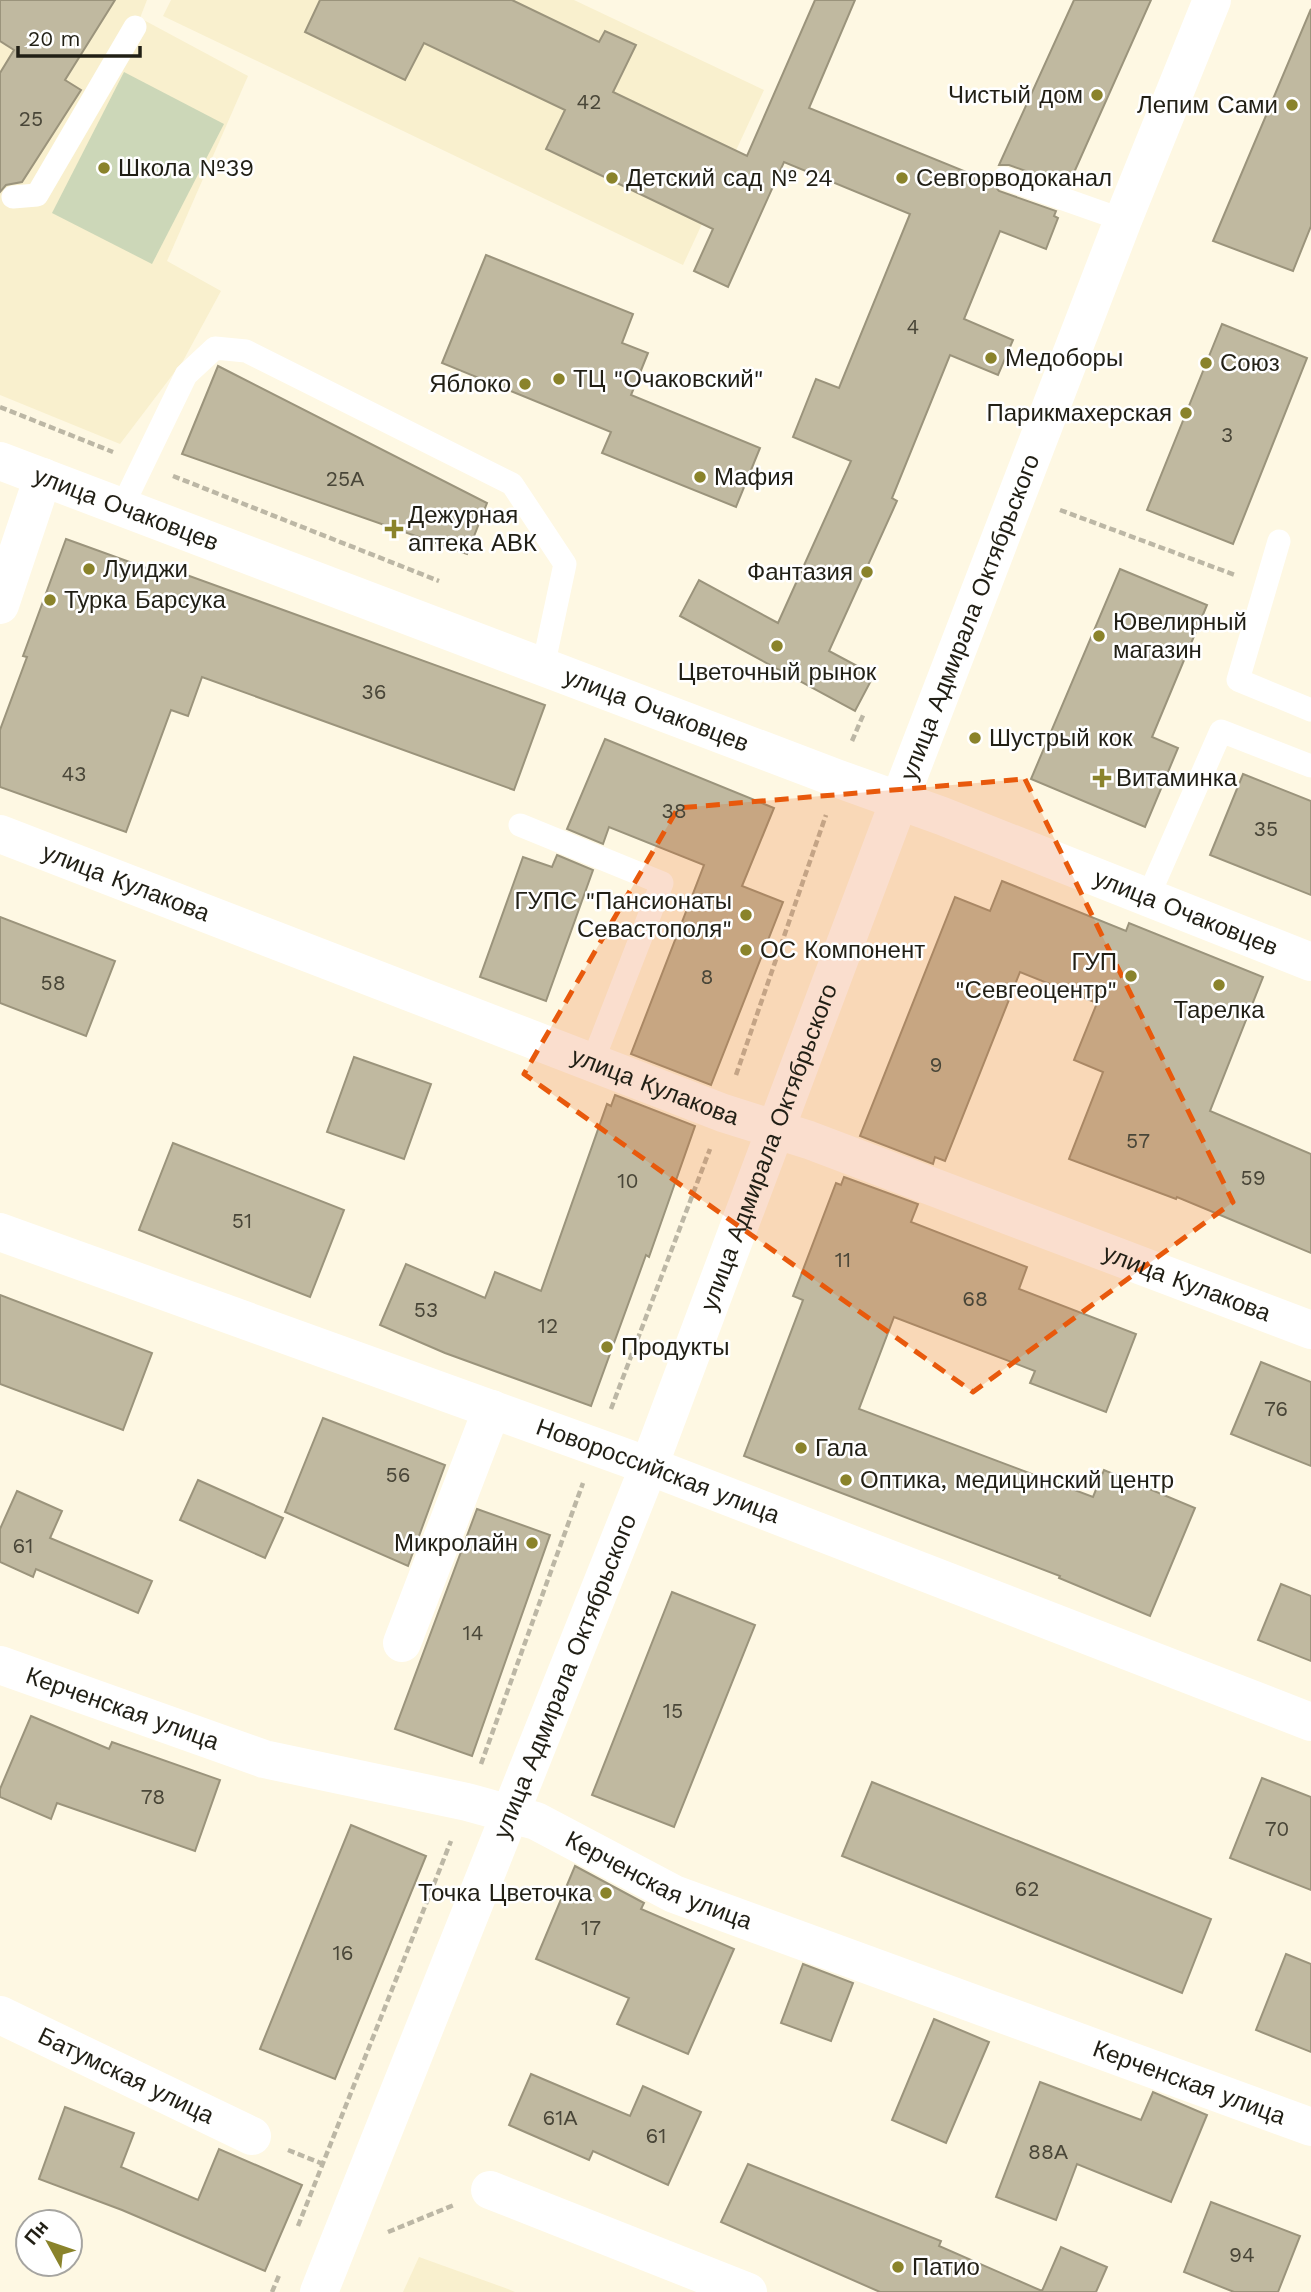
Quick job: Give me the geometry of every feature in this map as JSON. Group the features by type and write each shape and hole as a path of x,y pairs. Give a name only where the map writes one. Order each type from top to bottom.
{"street":[{"name":"улица Адмирала Октябрьского","path":"318,2292 649,1466 899,801 1212,0"},
{"name":"улица Очаковцев","path":"0,461 942,816 1311,962"},
{"path":"0,605 43,477"},
{"name":"улица Кулакова","path":"0,834 723,1114 809,1140 1311,1330"},
{"name":"Новороссийская улица","path":"0,1232 649,1466 1311,1722"},
{"path":"402,1643 492,1409"},
{"name":"Керченская улица","path":"0,1665 264,1759 467,1802 536,1821 674,1894 1311,2127"},
{"name":"Батумская улица","path":"0,2015 252,2136"},
{"path":"490,2190 748,2292"}],"lane":[{"path":"13,197 37,195 135,27"},
{"path":"1004,178 1124,220"},
{"path":"122,508 186,375 215,348 246,351 512,484 565,564 543,667"},
{"path":"1279,541 1237,680 1311,710"},
{"path":"1148,897 1221,731 1311,766"},
{"path":"520,825 662,883 592,1063"}],"path":[{"path":"0,407 449,585"},
{"path":"1060,510 1202,562"},
{"path":"467,1802 596,1447 723,1114 830,803 836,778 864,713"},
{"path":"298,2228 448,1848"},
{"path":"380,2235 490,2190"},
{"path":"272,2292 282,2266"}],"highlighted area":[{"path":"1025,779 1233,1202 973,1392 524,1074 678,808"}],"shaded area":[{"name":"Школа №39","path":"0,0 147,0 140,18 248,76 167,261 221,291 183,361 120,444 0,395"},
{"name":"Детский сад № 24","path":"171,0 574,0 764,90 683,265 163,16"},
{"path":"419,2257 508,2289 515,2292 403,2292"}],"green space":[{"path":"124,72 224,124 152,264 52,213"}],"building":[{"path":"0,0 115,0 65,80 81,90 22,182 6,185 0,192 0,73 14,50 0,41"},
{"path":"320,0 512,0 599,42 605,31 636,45 613,92 747,156 815,0 855,0 809,108 991,182 999,191 1056,211 1054,216 1058,218 1046,249 1000,231 964,319 1013,340 998,375 950,355 892,498 897,501 829,651 874,675 855,711 680,616 699,580 778,623 851,461 793,437 816,379 839,388 910,214 784,162 728,287 694,271 713,229 546,149 565,110 424,43 405,80 305,32"},
{"path":"1074,0 1151,0 1068,186 1009,165 999,165"},
{"path":"1311,9 1311,226 1293,271 1213,241"},
{"name":"ТЦ \"Очаковский\"","path":"486,255 633,314 622,343 648,353 631,395 760,448 736,507 602,453 611,432 442,363"},
{"path":"1222,324 1307,358 1233,544 1147,510"},
{"path":"218,366 487,503 467,554 182,454"},
{"path":"66,539 160,573 162,566 545,705 514,790 202,677 188,716 171,710 126,832 0,787 0,730 27,657 23,656"},
{"path":"1120,569 1207,605 1152,737 1178,748 1145,827 1031,779"},
{"path":"605,739 774,808 742,886 783,902 711,1085 631,1054 704,865 609,827 603,844 567,829"},
{"path":"1243,774 1311,801 1311,895 1210,855"},
{"path":"557,855 593,870 546,1001 480,977 523,857 552,867"},
{"path":"1002,881 1126,931 1129,923 1263,977 1210,1111 1311,1154 1311,1253 1177,1197 1176,1199 1069,1159 1103,1072 1074,1060 1097,1003 1020,972 945,1161 935,1157 933,1164 860,1136 955,897 990,911"},
{"path":"0,917 115,961 86,1036 0,1003"},
{"path":"354,1057 431,1084 404,1159 327,1132"},
{"path":"615,1095 695,1126 649,1257 646,1255 591,1406 445,1353 380,1325 406,1264 485,1298 495,1272 541,1291 607,1104 611,1106"},
{"path":"173,1143 344,1210 310,1297 139,1230"},
{"path":"844,1177 918,1204 911,1222 1027,1267 1019,1289 1136,1334 1106,1412 1030,1383 1035,1371 894,1317 859,1409 1093,1497 1104,1470 1195,1508 1150,1616 1059,1578 1060,1576 744,1456 803,1300 793,1296 836,1183 841,1185"},
{"path":"0,1295 152,1353 123,1430 0,1384"},
{"path":"1261,1362 1311,1382 1311,1466 1231,1434"},
{"path":"323,1418 445,1465 408,1566 285,1512"},
{"path":"198,1480 283,1518 265,1558 180,1520"},
{"path":"17,1491 62,1511 50,1538 152,1581 138,1613 36,1569 33,1577 0,1562 0,1529"},
{"path":"477,1509 550,1535 472,1756 395,1729"},
{"path":"1281,1584 1311,1596 1311,1661 1258,1640"},
{"path":"672,1592 755,1625 674,1827 592,1795"},
{"path":"31,1716 109,1749 112,1742 220,1780 195,1851 57,1803 51,1819 0,1797 0,1789"},
{"path":"1262,1778 1311,1797 1311,1890 1230,1858"},
{"path":"872,1782 1211,1919 1182,1993 842,1856"},
{"path":"351,1825 426,1856 335,2079 260,2049"},
{"path":"575,1866 644,1903 641,1909 734,1949 688,2054 617,2024 629,1998 536,1959"},
{"path":"1286,1954 1311,1964 1311,2052 1256,2030"},
{"path":"803,1964 853,1983 831,2041 781,2023"},
{"path":"934,2019 989,2042 946,2143 892,2120"},
{"path":"531,2074 630,2116 643,2086 701,2112 668,2185 593,2151 589,2160 509,2125"},
{"path":"1040,2082 1141,2120 1153,2092 1207,2115 1171,2202 1077,2164 1056,2220 996,2197"},
{"path":"65,2107 134,2133 121,2167 198,2200 219,2149 302,2185 265,2271 122,2210 39,2179"},
{"path":"748,2164 941,2241 939,2246 1042,2291 1061,2247 1107,2267 1096,2292 880,2292 721,2222"},
{"path":"1211,2202 1300,2236 1278,2292 1234,2292 1184,2272"}],"place":[{"name":"Чистый дом","path":"1097,95"},
{"name":"Лепим Сами","path":"1292,105"},
{"name":"Школа №39","path":"104,168"},
{"name":"Детский сад № 24","path":"612,178"},
{"name":"Севгорводоканал","path":"902,178"},
{"name":"Медоборы","path":"991,358"},
{"name":"Союз","path":"1206,363"},
{"name":"ТЦ \"Очаковский\"","path":"559,379"},
{"name":"Яблоко","path":"525,384"},
{"name":"Парикмахерская","path":"1186,413"},
{"name":"Мафия","path":"700,477"},
{"name":"Дежурная аптека АВК","path":"394,529"},
{"name":"Луиджи","path":"89,569"},
{"name":"Фантазия","path":"867,572"},
{"name":"Турка Барсука","path":"50,600"},
{"name":"Ювелирный магазин","path":"1099,636"},
{"name":"Цветочный рынок","path":"777,646"},
{"name":"Шустрый кок","path":"975,738"},
{"name":"Витаминка","path":"1102,778"},
{"name":"ГУПС \"Пансионаты Севастополя\"","path":"746,915"},
{"name":"ОС Компонент","path":"746,950"},
{"name":"ГУП \"Севгеоцентр\"","path":"1131,976"},
{"name":"Тарелка","path":"1219,985"},
{"name":"Продукты","path":"607,1347"},
{"name":"Гала","path":"801,1448"},
{"name":"Оптика, медицинский центр","path":"846,1480"},
{"name":"Микролайн","path":"532,1543"},
{"name":"Точка Цветочка","path":"606,1893"},
{"name":"Патио","path":"898,2267"}]}
